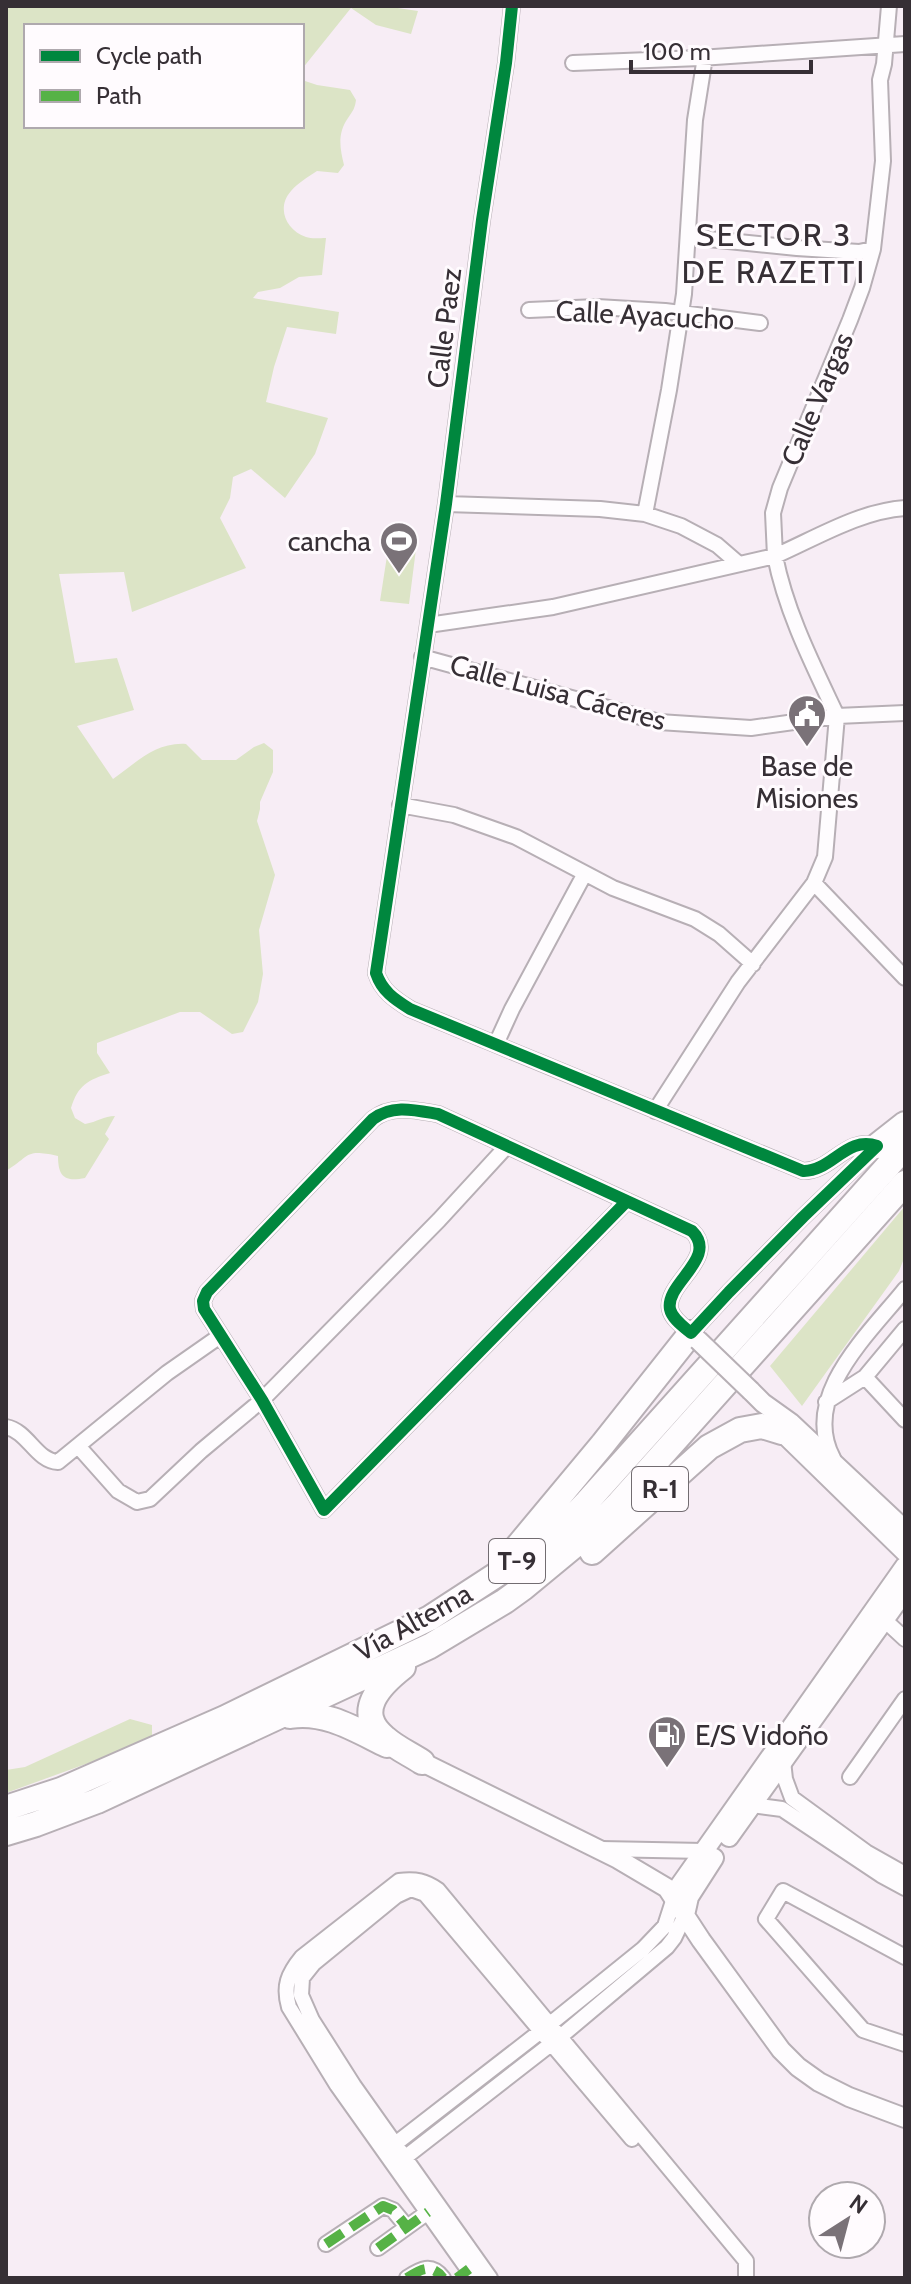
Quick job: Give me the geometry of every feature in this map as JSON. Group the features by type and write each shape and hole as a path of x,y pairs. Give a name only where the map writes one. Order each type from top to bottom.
{"highway":[{"path":"877,1146 905,1124"},
{"name":"Vía Alterna","path":"6,1808 61,1790 225,1718 430,1618 527,1555 567,1523 905,1147"},
{"name":"Vía Alterna","path":"6,1833 97,1801 430,1646 505,1601 592,1531 619,1503 905,1183"},
{"name":"T-9","path":"484,1582 694,1337"},
{"name":"R-1","path":"545,1570 592,1552 709,1447 740,1430 762,1426 782,1432"},
{"name":"T-9","path":"422,1762 383,1737 372,1721 370,1711 375,1694 388,1678 430,1646"},
{"path":"272,1719 304,1714 321,1716 422,1762"}],"main road":[{"path":"694,1337 905,1530"},
{"path":"757,1397 782,1432 905,1552"},
{"path":"674,1898 704,1851 783,1761 879,1615 905,1566"},
{"path":"685,1915 689,1897 758,1788 879,1615 905,1591"},
{"path":"422,1762 598,1849 667,1888 781,2050 798,2067 849,2097 905,2118"}],"street":[{"name":"Calle Paez","path":"496,1044 410,1009 389,996 376,973 446,504 512,6"},
{"name":"Calle Vargas","path":"837,716 805,648 778,572 773,513 780,488 862,288 873,249 883,161 880,80 889,6"},
{"path":"573,63 905,44"},
{"path":"645,514 681,314 689,237 695,120 705,57"},
{"path":"689,237 797,248 859,252 873,249"},
{"name":"Calle Ayacucho","path":"529,310 597,307 760,323"},
{"path":"446,504 600,509 645,514 705,538 739,564"},
{"path":"428,625 553,607 775,556 850,523 889,509 905,508"},
{"name":"Calle Luisa Cáceres","path":"422,657 659,722 751,728 837,716 905,713"},
{"path":"655,1111 738,982 814,883 825,857 837,716"},
{"path":"400,805 454,815 499,830 584,875 695,919 719,934 753,964"},
{"path":"584,875 496,1044 803,1171 817,1170 854,1146 865,1143 877,1146"},
{"path":"814,883 905,978"},
{"path":"627,1201 324,1510 262,1400 204,1309 204,1296 378,1115 397,1109 438,1114 507,1146 627,1201 692,1231 698,1236 701,1246 670,1304 671,1313 694,1337 793,1227 877,1146"},
{"path":"78,1446 118,1491 137,1502 147,1501 262,1400 439,1220 507,1146"},
{"path":"837,1465 826,1444 826,1402 846,1363 905,1289"},
{"path":"826,1402 865,1377 905,1329"},
{"path":"6,1427 17,1431 50,1462 58,1462 167,1373 220,1336"},
{"path":"865,1377 905,1420"},
{"path":"879,1615 905,1639"},
{"path":"850,1777 905,1699"},
{"path":"783,1761 787,1804"},
{"path":"758,1788 905,1874"},
{"path":"758,1788 787,1804 881,1875 905,1888"},
{"path":"598,1849 704,1851"},
{"path":"490,2278 390,2148 304,2003 302,1978 314,1963 396,1896 411,1889 425,1894 546,2028 748,2278"},
{"path":"905,1957 783,1891 766,1919 863,2030 905,2044"},
{"path":"390,2148 546,2028 660,1933 674,1898"},
{"path":"400,2162 556,2041 667,1947 685,1915"},
{"path":"400,2162 467,2275"},
{"path":"326,2244 383,2206 393,2210 407,2227"},
{"path":"378,2248 428,2212"},
{"path":"407,2278 426,2268 433,2269 443,2278"}],"green space":[{"path":"6,6 384,6 418,11 411,34 376,25 351,8 304,67 304,24 24,24 24,128 304,128 304,78 317,85 350,90 356,100 341,135 344,165 338,173 317,171 303,180 284,204 285,218 299,234 308,238 326,238 322,275 299,277 280,288 258,292 253,298 339,312 336,334 287,327 266,402 328,418 315,454 285,498 251,469 233,477 230,498 220,518 246,568 132,612 124,572 59,574 75,663 117,658 134,710 77,726 113,779 146,755 175,744 186,744 202,760 236,760 264,743 273,750 273,772 260,802 257,821 275,875 259,930 263,974 258,1002 243,1032 232,1034 200,1012 180,1012 97,1043 97,1053 110,1073 85,1084 71,1108 75,1118 85,1124 115,1116 105,1134 109,1139 85,1178 64,1176 59,1169 58,1156 39,1153 29,1155 6,1171"},
{"name":"cancha","path":"389,543 416,549 409,604 380,601"},
{"path":"905,1206 905,1256 899,1271 802,1406 770,1366"},
{"path":"130,1719 152,1725 152,1736 116,1753 6,1793 6,1770 25,1767"}],"marked path":[{"path":"326,2244 383,2206 393,2210 407,2227"},
{"path":"378,2248 428,2212"},
{"path":"407,2278 426,2269 434,2270 443,2278"},
{"path":"457,2278 469,2269"}],"cycle path":[{"path":"512,6 446,504 376,973 389,994 410,1009 803,1171 822,1166 857,1145 877,1146"},
{"path":"627,1201 324,1510 262,1400 204,1309 207,1292 373,1119 388,1111 404,1109 438,1114 692,1231 699,1241 699,1251 696,1261 675,1290 670,1309 691,1333 877,1146"}],"place":[{"name":"cancha","path":"399,575"},
{"name":"Base de Misiones","path":"807,748"},
{"name":"E/S Vidoño","path":"667,1769"}],"district":[{"name":"SECTOR 3 DE RAZETTI","path":"774,254"}]}
